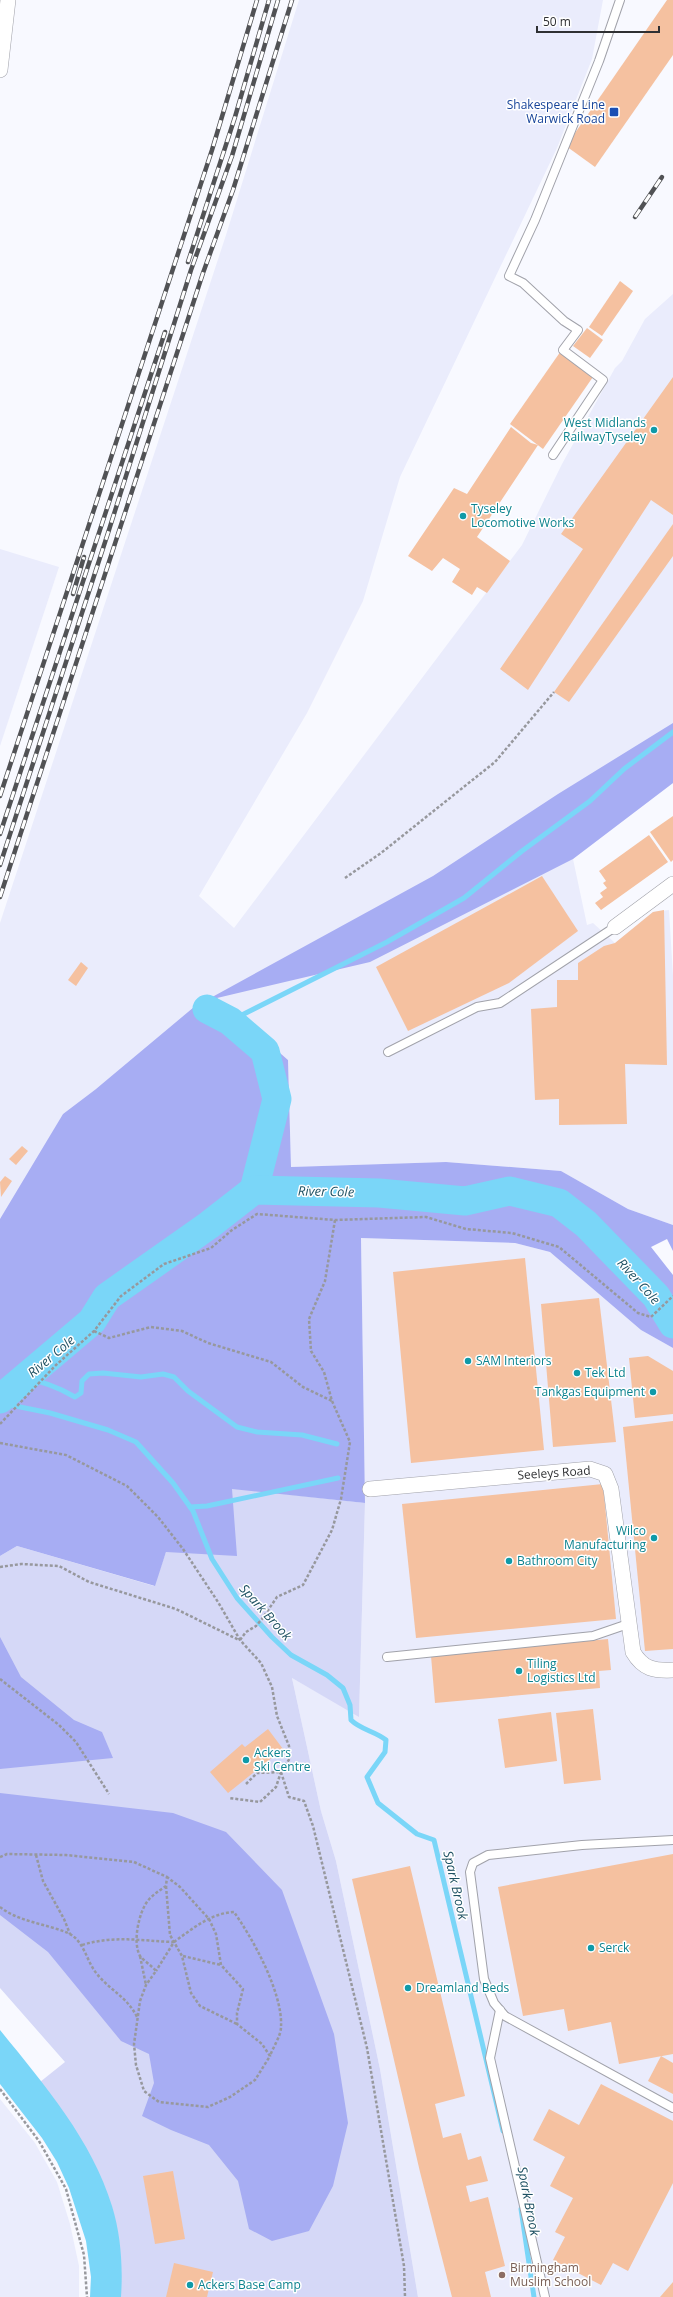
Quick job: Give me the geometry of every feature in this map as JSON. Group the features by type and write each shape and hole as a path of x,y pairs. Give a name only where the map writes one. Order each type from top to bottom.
{"street":[{"path":"0,70 8,0"},
{"path":"615,927 673,884"},
{"name":"Seeleys Road","path":"370,1489 590,1469 605,1474 611,1489 628,1624 633,1652 639,1661 647,1668 657,1671 673,1670"}],"lane":[{"path":"553,455 603,380 563,350 578,330 564,321 523,283 509,276 535,220 599,61 620,0"},
{"path":"388,1052 478,1007 500,1003 615,927"},
{"path":"387,1657 593,1636 628,1624"},
{"path":"673,1840 582,1845 488,1855 473,1863 470,1872 484,1979 494,2003 505,2016 673,2108"},
{"path":"500,2010 490,2058 546,2297"}],"path":[{"path":"345,878 381,853 495,762 554,692"},
{"path":"0,1424 49,1373 94,1331 121,1296 164,1264 211,1248 232,1230 257,1214 335,1220 426,1217 466,1229 512,1233 559,1247 638,1313 651,1317 673,1296"},
{"path":"240,1640 246,1632 262,1620 277,1597 303,1584 332,1530 341,1499 350,1442 332,1402 324,1372 311,1351 310,1319 324,1281 335,1220"},
{"path":"94,1331 109,1338 150,1327 182,1331 208,1343 270,1362 303,1387 332,1402"},
{"path":"0,1443 66,1455 127,1486 158,1517 183,1549 218,1602 240,1640 261,1663 272,1687 277,1716 290,1746 290,1758 281,1772 276,1787 260,1802 230,1798"},
{"path":"0,1566 21,1564 60,1566 89,1582 176,1609 240,1640"},
{"path":"0,1679 59,1726 76,1742 109,1794"},
{"path":"246,1784 257,1773 281,1772"},
{"path":"281,1772 289,1797 304,1801 313,1826 365,2040 404,2266 405,2297"},
{"path":"0,1857 7,1854 66,1855 134,1862 167,1877 180,1887 209,1919 216,1934 216,1947 221,1965 243,1990 237,2013 237,2024"},
{"path":"36,1855 43,1881 64,1919 70,1934"},
{"path":"167,1877 166,1886 170,1935 182,1956 191,1993 200,2006 237,2024 262,2044 270,2056"},
{"path":"146,1986 137,1939 144,1907 153,1895 166,1886"},
{"path":"0,1907 32,1922 70,1934 82,1945 94,1971 111,1989 131,2004 138,2017"},
{"path":"222,1912 234,1912 267,1971 278,2001 281,2028 270,2056 255,2080 230,2097 208,2107 159,2102 144,2091 136,2065 134,2044 140,2001 146,1986 174,1942 222,1912"},
{"path":"82,1945 107,1939 137,1939 174,1942"},
{"path":"140,1956 156,1971"},
{"path":"182,1956 221,1965"},
{"path":"0,2089 39,2141 66,2189 84,2255 87,2297"}],"shaded area":[{"path":"299,0 603,0 592,59 557,148 400,477 363,601 307,713 199,896 234,928 522,545 562,464 615,368 622,361 645,319 673,294 673,783 573,859 587,925 593,923 615,943 653,912 669,910 673,976 673,1225 628,1209 561,1171 446,1162 291,1167 288,1060 216,998 63,1114 0,1223 0,923 226,235"},
{"path":"0,549 59,567 0,746"},
{"path":"673,723 673,783 573,859 370,962 217,998 288,1060 291,1167 446,1162 561,1171 628,1209 673,1225 673,1251 667,1239 651,1247 673,1275 673,1348 641,1330 550,1252 515,1243 361,1238 365,1503 232,1489 237,1556 166,1552 155,1586 17,1546 0,1556 0,1219 63,1114 96,1089 194,1007 433,876 558,794"},
{"path":"361,1238 515,1243 550,1252 641,1330 673,1348 673,2297 418,2297 380,2069 336,1861 321,1811 292,1678 359,1716 365,1503"},
{"path":"232,1488 365,1503 359,1717 292,1678 321,1811 336,1861 380,2069 418,2297 117,2297 114,2246 104,2196 82,2144 63,2113 40,2082 65,2062 0,1988 0,1556 17,1546 154,1586 166,1552"},
{"path":"0,1637 21,1677 74,1720 102,1732 113,1758 0,1769"},
{"path":"0,1793 173,1813 226,1832 282,1890 334,2034 348,2123 333,2186 309,2231 272,2241 249,2229 238,2181 209,2145 171,2130 142,2116 154,2083 149,2054 121,2041 48,1952 0,1915"},
{"path":"0,2030 65,2113 92,2158 103,2182 112,2206 119,2240 122,2274 121,2297 90,2297 91,2277 86,2241 69,2188 57,2162 42,2138 0,2084"},
{"path":"0,2099 35,2143 57,2182 70,2224 79,2266 79,2297 0,2297"}],"building":[{"path":"667,0 673,0 673,55 595,167 566,146"},
{"path":"620,281 633,291 602,336 589,327"},
{"path":"587,328 603,340 590,358 573,346"},
{"path":"563,348 595,374 543,449 510,424"},
{"path":"673,377 673,515 651,500 528,690 500,669 583,549 561,534"},
{"name":"Tyseley Locomotive Works","path":"511,427 531,443 538,445 477,537 510,561 487,593 477,587 472,595 452,582 460,569 443,558 432,571 408,556 454,488 467,494"},
{"path":"673,524 673,556 569,702 554,692"},
{"path":"673,816 673,860 671,862 650,832"},
{"path":"649,835 668,862 601,910 595,903 603,897 600,893 607,888 603,883 606,881 599,871"},
{"path":"542,876 578,931 509,983 408,1031 376,967"},
{"path":"664,910 667,1065 625,1064 627,1124 559,1125 559,1099 535,1100 531,1009 557,1007 557,980 578,980 578,963 604,946 615,943 653,912"},
{"path":"81,962 88,968 76,986 68,980"},
{"path":"22,1146 28,1151 16,1165 9,1159"},
{"path":"5,1176 12,1181 1,1197 0,1182"},
{"name":"SAM Interiors","path":"525,1258 544,1450 411,1463 393,1272"},
{"name":"Tek Ltd","path":"599,1298 616,1442 553,1447 541,1304"},
{"name":"Tankgas Equipment","path":"648,1356 673,1371 673,1414 635,1418 629,1358"},
{"name":"Wilco Manufacturing","path":"673,1421 673,1649 645,1651 623,1427"},
{"name":"Bathroom City","path":"603,1484 616,1619 416,1638 402,1504"},
{"name":"Tiling Logistics Ltd","path":"608,1639 611,1670 599,1671 600,1688 435,1703 431,1656"},
{"path":"593,1709 601,1780 564,1784 556,1713"},
{"path":"551,1712 557,1761 505,1768 498,1719"},
{"name":"Ackers Ski Centre","path":"268,1729 283,1749 228,1793 210,1772 242,1744 245,1747"},
{"name":"Serck","path":"673,1854 673,2054 619,2064 611,2022 568,2031 564,2009 523,2016 498,1887"},
{"name":"Dreamland Beds","path":"410,1866 465,2096 435,2104 443,2138 461,2133 468,2160 481,2156 488,2181 466,2186 470,2202 488,2197 505,2266 485,2272 491,2297 452,2297 420,2172 352,1879"},
{"path":"661,2056 673,2063 673,2094 648,2081"},
{"path":"601,2084 673,2121 673,2183 628,2271 613,2263 601,2285 553,2260 565,2237 555,2232 573,2198 550,2186 565,2157 533,2140 549,2109 579,2125"},
{"path":"173,2171 185,2239 155,2244 143,2176"},
{"name":"Ackers Base Camp","path":"174,2263 213,2272 207,2297 166,2297"},
{"path":"673,2282 673,2297 660,2297"}],"waterway":[{"path":"230,1021 387,942 464,898 522,851 590,801 624,769 673,732"},
{"path":"207,1009 230,1021 265,1051 277,1099 254,1190"},
{"name":"River Cole","path":"0,1399 92,1321 107,1297 209,1225 254,1190 379,1193 465,1201 510,1191 559,1203 586,1224 656,1296 673,1324"},
{"path":"24,1379 50,1385 75,1397 81,1393 82,1381 89,1374 103,1373 141,1377 163,1374 174,1377 188,1391 237,1427 257,1432 302,1435 337,1444"},
{"name":"Spark Brook","path":"0,1403 50,1413 108,1430 136,1442 173,1483 193,1511 212,1559 237,1598 272,1637 291,1655 327,1675 343,1688 350,1705 351,1720 359,1726 386,1740 385,1752 367,1777 378,1803 417,1834 434,1840 503,2131"},
{"path":"190,1507 207,1506 338,1478"},
{"name":"Spark Brook","path":"521,2209 534,2297"}],"railway":[{"path":"0,796 212,150 257,0"},
{"path":"188,262 235,117 269,0"},
{"path":"0,865 108,533 191,270 232,156 278,0"},
{"path":"0,897 203,273 233,190 292,0"},
{"path":"635,217 662,177"},
{"path":"0,834 165,332"},
{"path":"73,594 84,557"}],"place":[{"name":"Shakespeare Line Warwick Road","path":"614,112"},
{"name":"West Midlands RailwayTyseley","path":"654,430"},
{"name":"Tyseley Locomotive Works","path":"463,516"},
{"name":"SAM Interiors","path":"468,1361"},
{"name":"Tek Ltd","path":"577,1373"},
{"name":"Tankgas Equipment","path":"653,1392"},
{"name":"Wilco Manufacturing","path":"654,1538"},
{"name":"Bathroom City","path":"509,1561"},
{"name":"Tiling Logistics Ltd","path":"519,1671"},
{"name":"Ackers Ski Centre","path":"246,1760"},
{"name":"Serck","path":"591,1948"},
{"name":"Dreamland Beds","path":"408,1988"},
{"name":"Birmingham Muslim School","path":"502,2275"},
{"name":"Ackers Base Camp","path":"190,2285"}]}
